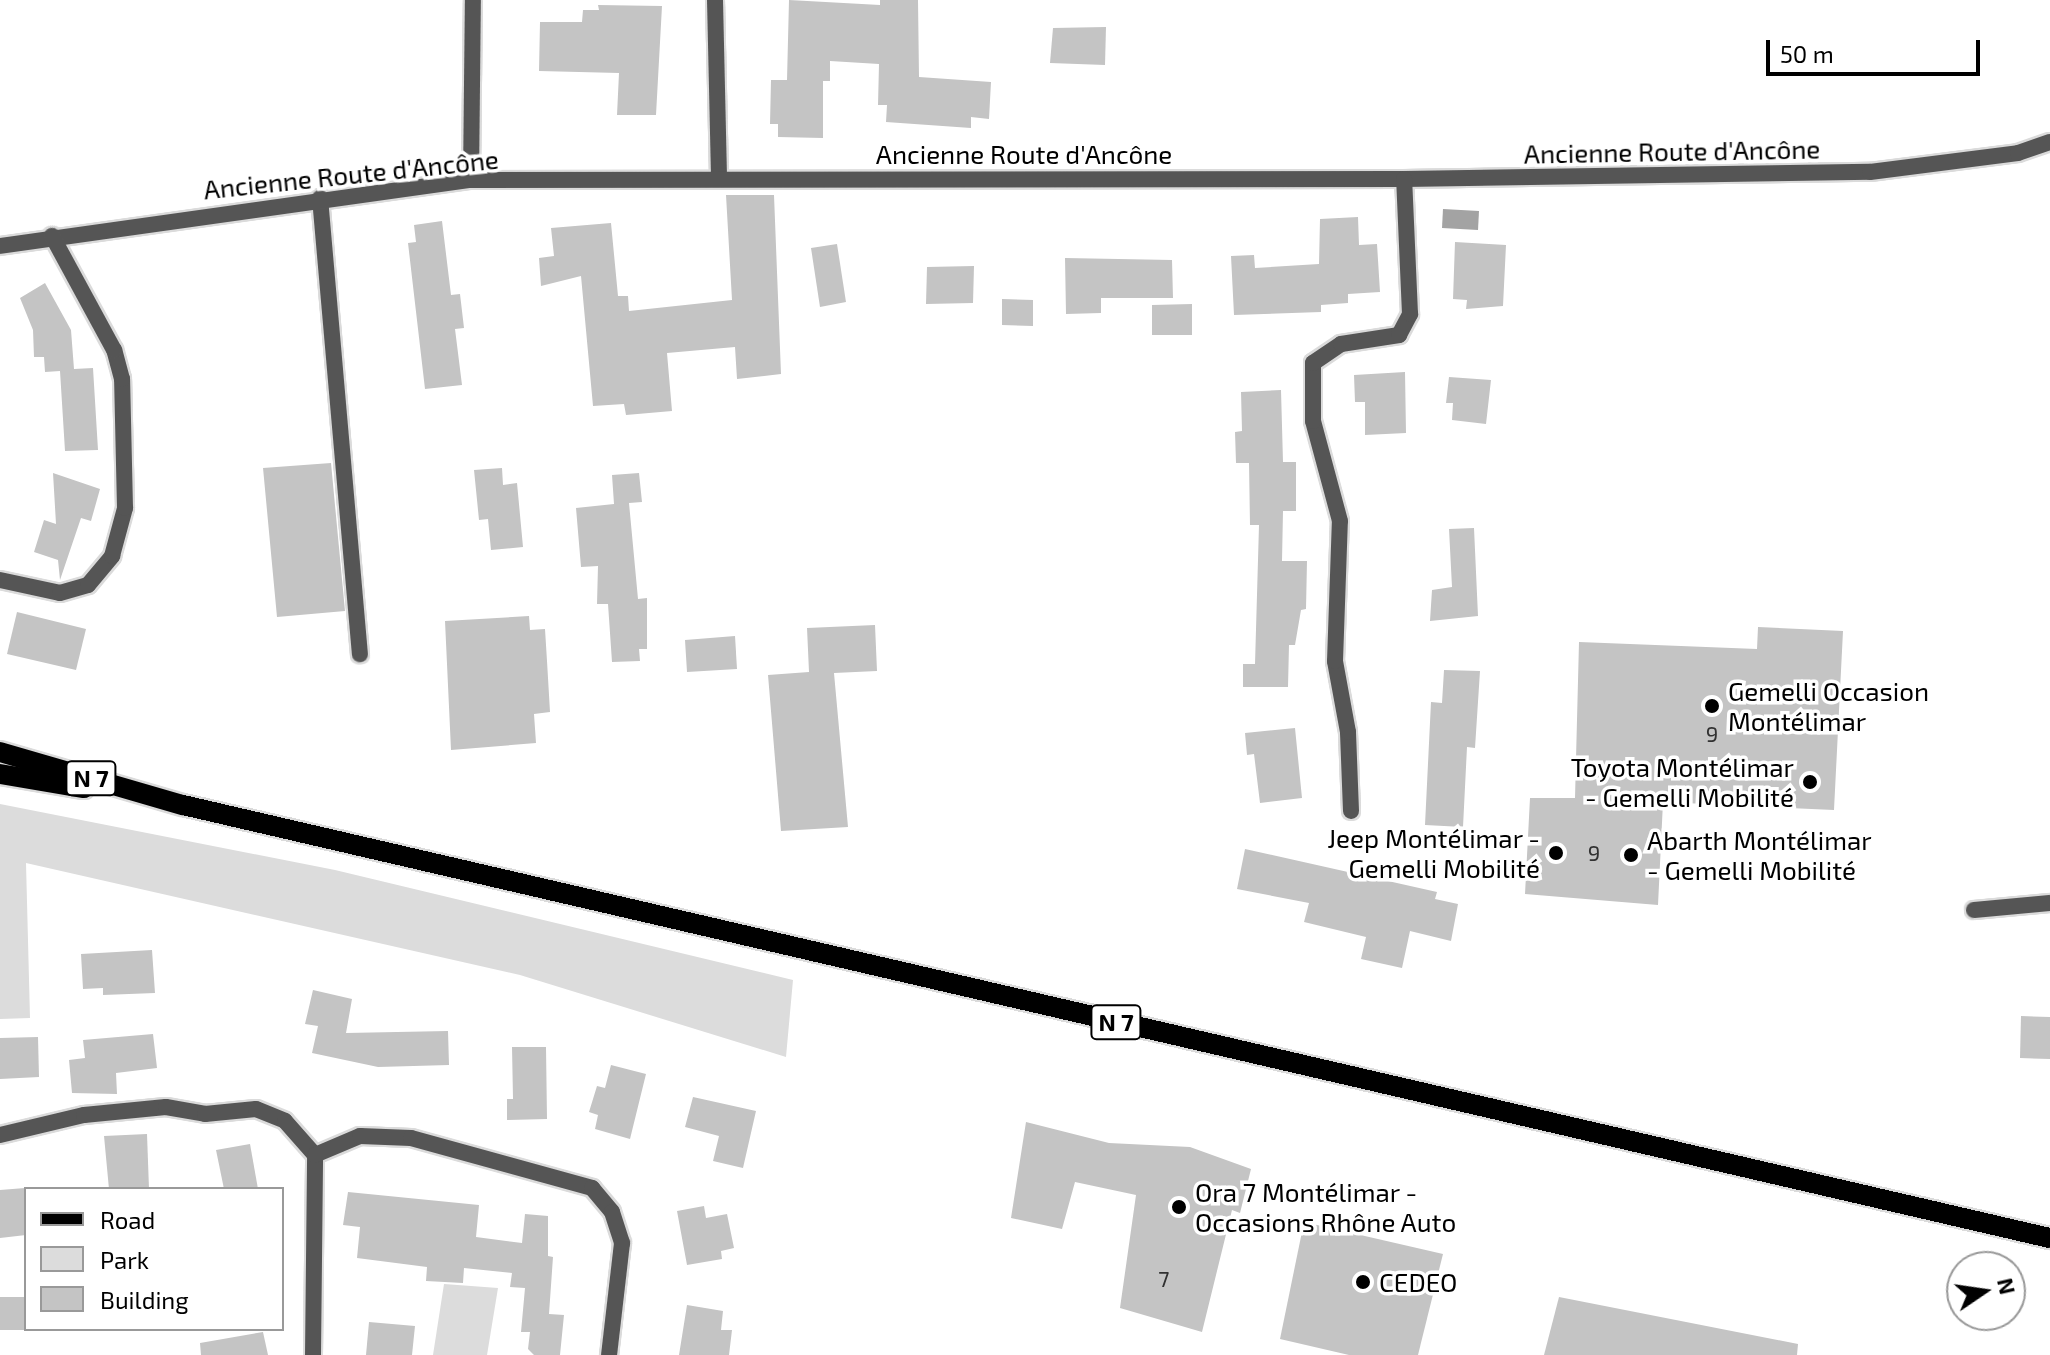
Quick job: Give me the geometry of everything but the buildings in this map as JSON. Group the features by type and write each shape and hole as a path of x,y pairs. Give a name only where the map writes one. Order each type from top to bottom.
{"main road":[{"name":"N 7","path":"0,752 183,805 2050,1238"},
{"name":"N 7","path":"0,774 183,805"}],"street":[{"path":"471,180 473,0"},
{"path":"715,0 719,178"},
{"name":"Ancienne Route d'Ancône","path":"0,246 320,198 471,180 1404,179 1870,172 2018,153 2050,142"},
{"path":"1351,811 1348,732 1335,661 1340,521 1313,421 1313,363 1341,344 1399,335 1410,314 1404,179"},
{"path":"320,198 360,654"},
{"path":"0,580 60,593 88,585 112,556 125,508 122,379 114,350 52,236"},
{"path":"1974,910 2050,903"},
{"path":"0,1135 97,1114 166,1107 205,1114 256,1109 285,1121 315,1155 313,1355"},
{"path":"315,1155 360,1136 411,1138 592,1188 612,1212 622,1243 609,1355"}],"green space":[{"path":"0,804 335,870 793,980 786,1057 520,975 26,863 30,1018 0,1019"},
{"path":"444,1284 498,1288 487,1355 433,1355"}],"shaded area":[{"path":"1443,209 1479,211 1478,230 1442,228"}],"place":[{"name":"Gemelli Occasion Montélimar","path":"1712,706"},
{"name":"Toyota Montélimar - Gemelli Mobilité","path":"1810,782"},
{"name":"Jeep Montélimar - Gemelli Mobilité","path":"1556,853"},
{"name":"Abarth Montélimar - Gemelli Mobilité","path":"1631,855"},
{"name":"Ora 7 Montélimar - Occasions Rhône Auto","path":"1179,1207"},
{"name":"CEDEO","path":"1363,1282"}]}
